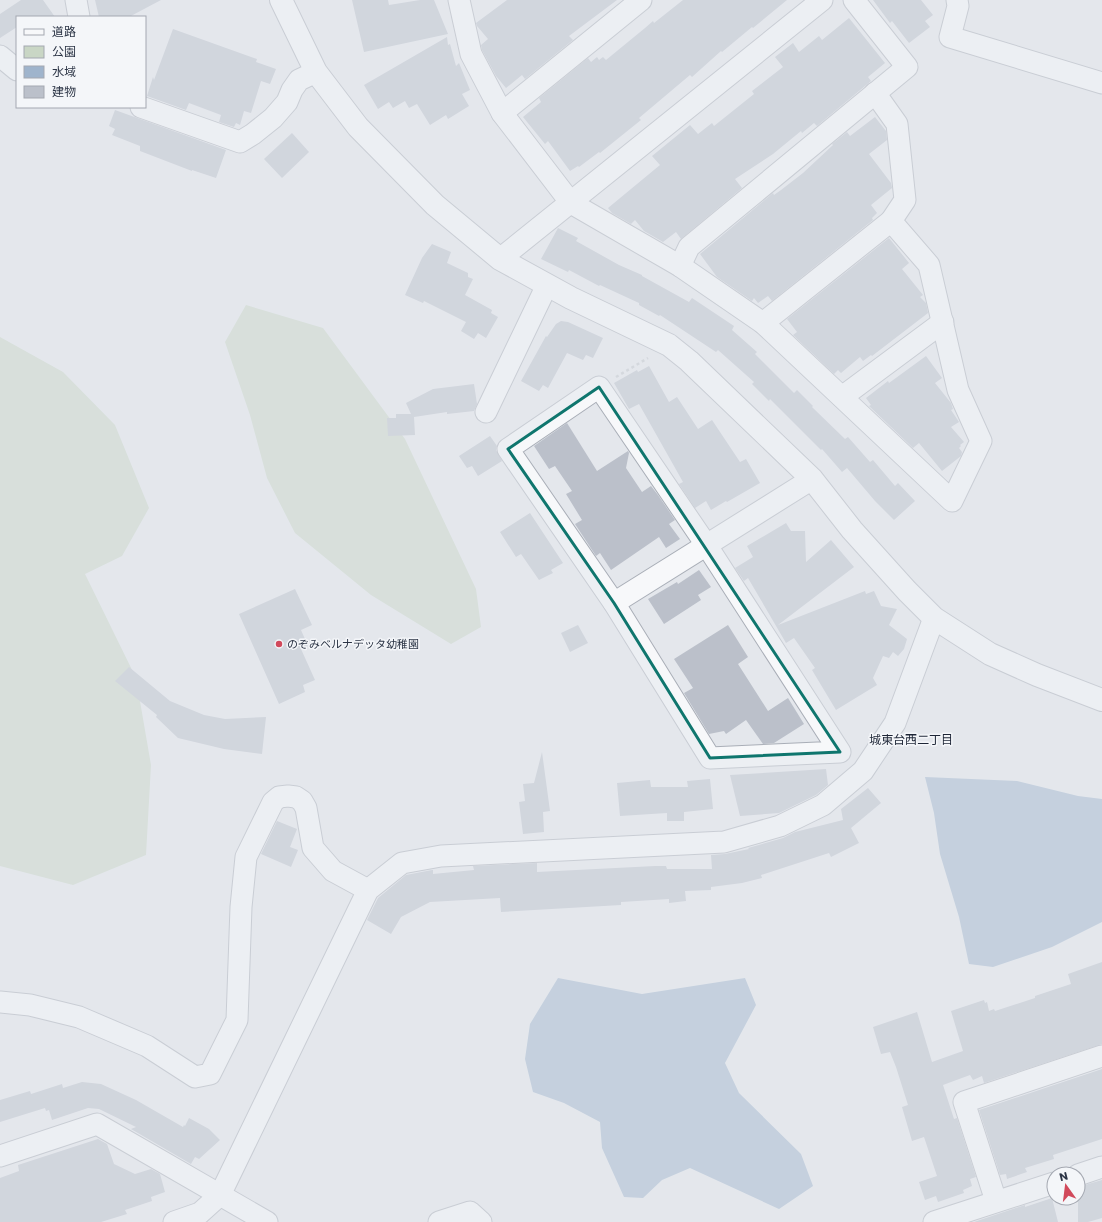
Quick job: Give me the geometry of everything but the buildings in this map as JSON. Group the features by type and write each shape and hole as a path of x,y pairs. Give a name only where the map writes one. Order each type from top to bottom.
{"street":[{"path":"76,0 80,16"},
{"path":"281,0 316,72 358,127 435,205 500,259 571,298 669,345 689,361 812,479 852,530 907,591 934,618 990,654 1037,675 1102,700"},
{"path":"502,114 641,0"},
{"path":"500,259 822,0"},
{"path":"680,266 689,247 907,67 854,0"},
{"path":"957,0 958,6 950,37 1102,83"},
{"path":"463,2 471,54 502,114 571,203 680,266 763,323 952,501 981,441 958,390 930,265 891,221"},
{"path":"0,56 16,69"},
{"path":"144,108 240,142 273,118 287,102 292,90 299,80 316,72"},
{"path":"763,323 891,221 905,200 897,124 875,93"},
{"path":"486,412 547,285"},
{"path":"842,397 943,322"},
{"path":"599,387 706,546 840,752 710,758 614,603 508,449 599,387"},
{"path":"614,603 812,479"},
{"path":"174,1222 200,1213 220,1195 368,890 402,863 440,856 724,842 780,826 824,805 863,771 895,723 934,618"},
{"path":"0,1002 30,1004 79,1017 146,1046 195,1077 210,1074 237,1020 241,907 246,857 273,802 279,797 288,796 296,797 302,801 306,808 313,848 333,871 368,890"},
{"path":"996,1201 964,1102 1102,1056"},
{"path":"0,1156 97,1124 267,1222"},
{"path":"1086,1172 1102,1167"},
{"path":"934,1222 1046,1185"},
{"path":"439,1222 470,1212 481,1222"}],"path":[{"path":"599,387 669,345"}],"highlighted area":[{"path":"599,387 840,752 710,758 614,603 508,449"}],"green space":[{"path":"246,305 323,328 405,439 476,589 481,627 451,644 371,595 295,533 267,478 250,415 225,342"},
{"path":"0,337 63,372 115,425 149,508 122,556 85,574 136,678 151,765 146,855 73,885 0,866"}],"water":[{"path":"925,777 1017,781 1078,796 1102,799 1102,922 1052,947 993,967 969,964 959,917 940,854 934,813"},
{"path":"558,978 642,994 745,978 756,1005 725,1063 739,1093 801,1154 813,1186 779,1209 690,1168 662,1180 643,1198 624,1197 602,1148 600,1122 564,1103 533,1092 525,1059 530,1024"}],"place":[{"name":"のぞみベルナデッタ幼稚園","path":"279,644"}],"district":[{"name":"城東台西二丁目","path":"911,740"}]}
